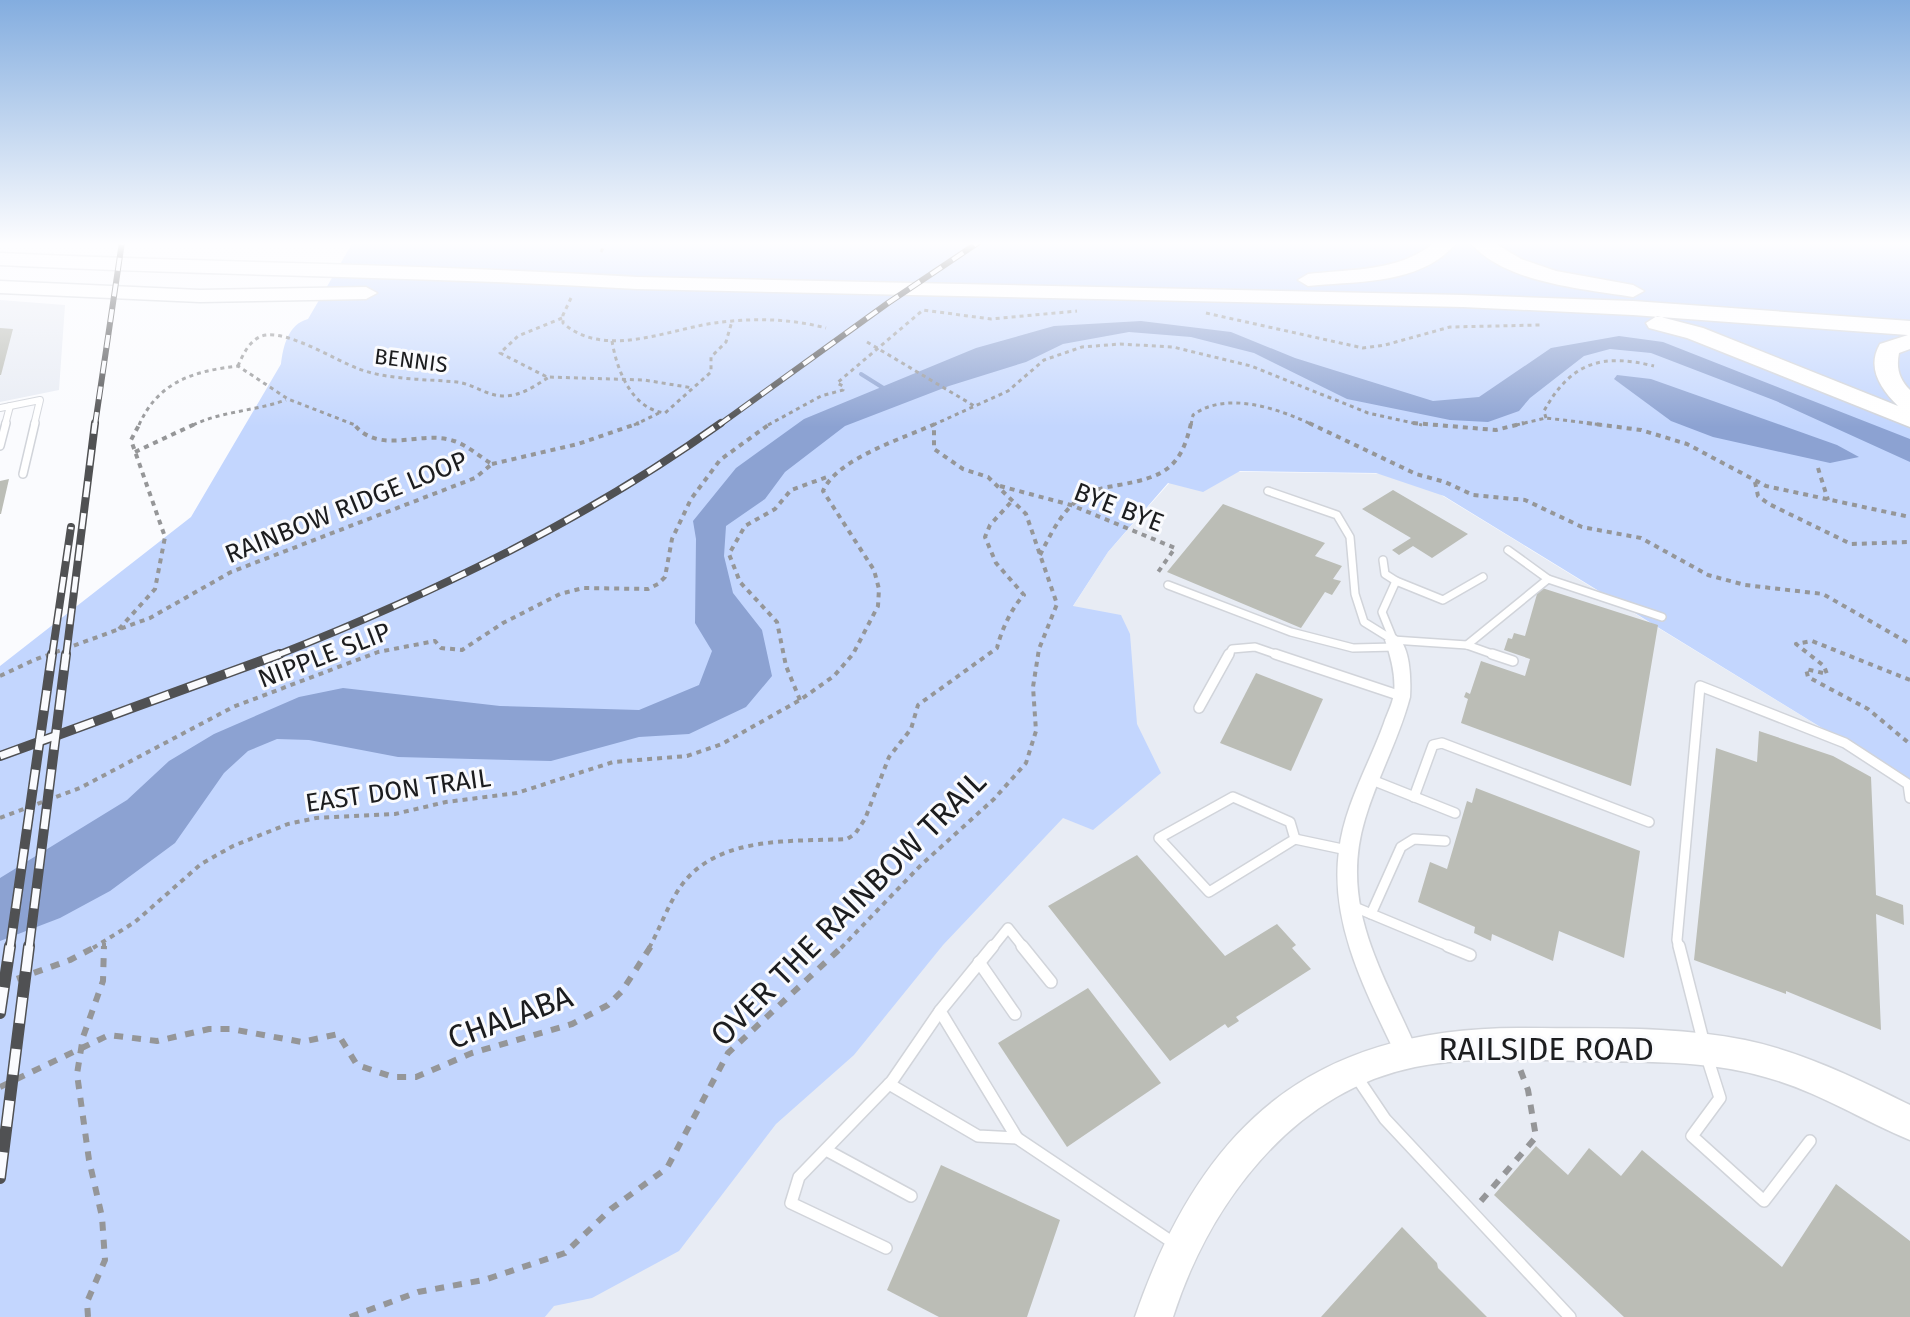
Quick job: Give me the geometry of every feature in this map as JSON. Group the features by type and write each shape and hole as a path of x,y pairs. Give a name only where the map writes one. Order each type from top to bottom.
{"highway":[{"path":"1310,303 1910,328"},
{"path":"1774,303 1910,314"},
{"path":"1540,315 1631,317 1695,333 1910,419"},
{"path":"1910,341 1888,349 1883,367 1890,387 1910,403"}],"street":[{"path":"1394,643 1401,670 1402,696 1348,850 1351,906 1358,942 1371,978 1407,1053"},
{"name":"RAILSIDE ROAD","path":"1154,1317 1179,1247 1215,1188 1256,1138 1299,1102 1353,1072 1407,1053 1453,1045 1510,1043 1621,1045 1706,1051 1763,1060 1825,1081 1910,1123"}],"lane":[{"path":"0,408 40,400 23,474"},
{"path":"0,446 10,406"},
{"path":"1268,491 1337,515 1350,537 1355,594 1364,622 1394,643"},
{"path":"1508,550 1548,579 1662,617"},
{"path":"1383,560 1385,574 1443,600 1483,577"},
{"path":"1467,645 1548,579"},
{"path":"1394,643 1382,612 1396,581"},
{"path":"1168,585 1291,632 1353,648 1394,643 1467,645 1513,661"},
{"path":"1199,708 1232,649 1255,647 1402,696"},
{"path":"1810,1141 1764,1201 1692,1136 1720,1098 1677,940 1700,686 1845,743 1908,784 1910,798"},
{"path":"1414,797 1433,745 1442,743 1649,822"},
{"path":"1372,780 1455,813"},
{"path":"1295,839 1290,822 1233,797 1159,838 1209,892 1295,839 1348,850"},
{"path":"1371,914 1401,847 1414,839 1445,841"},
{"path":"1351,906 1470,955"},
{"path":"886,1248 791,1203 799,1177 889,1084 940,1011 1008,928 1051,982"},
{"path":"979,962 1015,1014"},
{"path":"940,1011 1017,1138 1179,1247"},
{"path":"1353,1072 1385,1119 1570,1317"},
{"path":"889,1084 978,1136 1017,1138"},
{"path":"826,1150 911,1196"}],"path":[{"path":"569,303 562,318 518,336 500,353 549,377 624,380 693,388"},
{"path":"878,348 923,310 991,319 1085,310"},
{"path":"1205,313 1363,348 1375,348 1421,332 1540,315"},
{"path":"562,318 566,328 579,337 612,341 732,321 784,321 826,328"},
{"path":"492,464 543,455 612,436 669,411 711,372 711,357 728,338 732,321"},
{"name":"BENNIS","path":"238,366 253,341 266,335 292,339 361,370 429,382 459,382 479,391 504,396 528,391 549,377"},
{"path":"612,341 624,380 641,406 659,413"},
{"path":"867,342 976,407"},
{"path":"800,700 786,666 777,622 740,582 729,554 745,526 775,509 791,490 820,477 829,477 844,466 976,407 1008,391 1044,360 1082,347 1120,344 1173,347 1251,366 1345,405 1419,425 1481,431 1516,427 1546,418 1657,434 1708,454 1755,482 1910,517"},
{"name":"NIPPLE SLIP","path":"0,818 62,799 213,715 325,674 379,649 410,642 435,641 441,648 462,650 503,623 560,594 583,588 637,589 658,584 665,577 672,539 691,499 720,460 771,423 821,396 843,390 843,386 837,383 878,348"},
{"path":"1546,418 1544,411 1547,404 1561,386 1590,362 1616,358 1654,366"},
{"path":"238,366 174,383 148,404 144,421 131,440 135,452 213,416 267,407 288,399"},
{"name":"RAINBOW RIDGE LOOP","path":"0,676 34,660 150,618 231,572 475,478 492,464 453,440 378,440 362,435 353,423 323,415 288,399 238,366"},
{"path":"1040,555 1071,505 1091,491 1167,472 1188,444 1193,415 1204,407 1233,403 1283,411 1416,474 1445,482 1473,495 1525,500 1582,527 1641,538 1708,575 1745,585 1823,594 1910,644"},
{"name":"OVER THE RAINBOW TRAIL","path":"350,1317 418,1292 484,1280 565,1253 611,1209 667,1168 728,1053 836,953 921,865 994,799 1026,763 1036,731 1033,687 1039,649 1057,604 1026,514 988,477 963,469 934,449 934,426"},
{"name":"RAINBOW RIDGE LOOP","path":"119,629 155,589 165,537 135,452"},
{"path":"1818,468 1828,500"},
{"name":"EAST DON TRAIL","path":"0,985 70,960 104,942 135,922 201,864 233,846 288,824 316,818 395,814 446,802 517,793 613,762 687,756 722,744 800,700 834,676 853,654 878,606 879,589 874,570 823,491 829,477"},
{"path":"1755,482 1758,496 1769,504 1851,544 1910,542"},
{"name":"BYE BYE","path":"997,486 1071,505 1175,548 1153,579 1168,585"},
{"name":"CHALABA","path":"0,1087 109,1035 157,1041 209,1029 231,1029 288,1042 338,1034 357,1065 378,1073 414,1078 471,1053 566,1026 604,1008 622,992 639,966 659,930 672,897 699,869 758,843 785,839 847,839 855,834 865,819 889,757 911,729 918,705 955,682 979,659 997,648 1001,631 1011,618 1015,604 1024,595 993,561 985,538 989,526 1012,501"},
{"path":"1910,680 1812,641 1796,644 1824,666 1827,674 1806,669 1808,677 1868,709 1910,744"},
{"path":"88,1317 87,1302 105,1260 102,1217 89,1160 77,1074 82,1047 103,981 104,942"},
{"path":"1472,1212 1536,1137 1528,1090 1510,1043"}],"shaded area":[{"path":"0,303 65,305 59,390 0,402"},
{"path":"317,303 1910,303 1910,782 1444,496 1376,473 1240,471 1203,492 1168,483 1108,552 1073,606 1121,615 1130,634 1137,724 1161,773 1093,830 1063,818 943,945 854,1055 776,1124 679,1251 592,1298 554,1306 545,1317 0,1317 0,666 191,517 281,364 291,331 308,319"},
{"path":"1141,321 1231,332 1295,358 1433,401 1479,397 1551,348 1619,336 1663,342 1910,439 1910,462 1776,401 1651,353 1610,349 1584,356 1530,398 1519,411 1488,422 1450,420 1347,399 1254,353 1191,337 1129,332 1063,344 1026,362 949,386 845,426 785,472 765,499 726,526 724,556 733,593 762,630 772,676 746,707 689,734 639,737 551,761 398,757 309,740 277,739 248,751 224,773 175,843 110,891 60,918 0,941 0,878 127,800 169,761 214,734 299,697 343,688 500,706 639,710 699,685 712,651 695,623 696,539 693,521 736,468 804,419 976,348 1054,326"},
{"path":"1617,375 1651,379 1837,445 1859,457 1830,463 1713,437 1671,421 1614,379"},
{"path":"1180,471 1407,474 1910,782 1910,1317 545,1317 1070,611 1108,552"}],"building":[{"path":"0,328 13,329 1,375 0,375"},
{"path":"9,479 1,514 0,514 0,481"},
{"path":"1393,490 1468,534 1432,558 1413,546 1399,555 1392,550 1411,538 1362,509"},
{"path":"1223,504 1325,543 1315,556 1342,566 1333,579 1341,581 1332,595 1325,592 1301,628 1167,572"},
{"path":"1539,587 1658,625 1631,786 1461,723 1468,699 1464,697 1466,692 1470,694 1481,661 1525,676 1530,659 1504,650 1508,638 1512,639 1514,633 1525,636"},
{"path":"1256,673 1323,699 1291,771 1220,743"},
{"path":"1759,731 1833,756 1871,777 1876,895 1903,905 1904,925 1876,914 1881,1030 1786,991 1786,994 1694,960 1716,748 1757,762"},
{"path":"1476,788 1640,851 1624,958 1559,931 1553,961 1492,934 1491,941 1474,933 1475,927 1418,902 1430,862 1447,869 1467,801 1472,803"},
{"path":"1137,855 1225,956 1277,924 1296,945 1292,948 1311,969 1236,1017 1239,1021 1228,1028 1225,1024 1170,1061 1048,906"},
{"path":"1088,988 1161,1083 1067,1147 998,1043"},
{"path":"1536,1146 1568,1175 1589,1148 1621,1176 1642,1150 1782,1267 1836,1184 1910,1241 1910,1317 1624,1317 1494,1195"},
{"path":"941,1165 1060,1220 1027,1317 939,1317 887,1290"},
{"path":"1402,1227 1437,1263 1438,1268 1487,1317 1321,1317"}],"waterway":[{"path":"861,374 885,389"}],"railway":[{"path":"95,425 113,303"},
{"path":"719,425 887,303"},
{"path":"66,656 95,423"},
{"path":"279,654 392,607 506,553 616,492 721,423"},
{"path":"52,656 71,527"},
{"path":"39,742 52,654"},
{"path":"56,736 66,654"},
{"path":"56,736 279,654"},
{"path":"275,656 279,654"},
{"path":"29,948 56,736"},
{"path":"39,742 56,736"},
{"path":"0,756 39,742"},
{"path":"10,948 39,742"},
{"path":"0,1013 10,946"},
{"path":"0,1178 29,946"}]}
